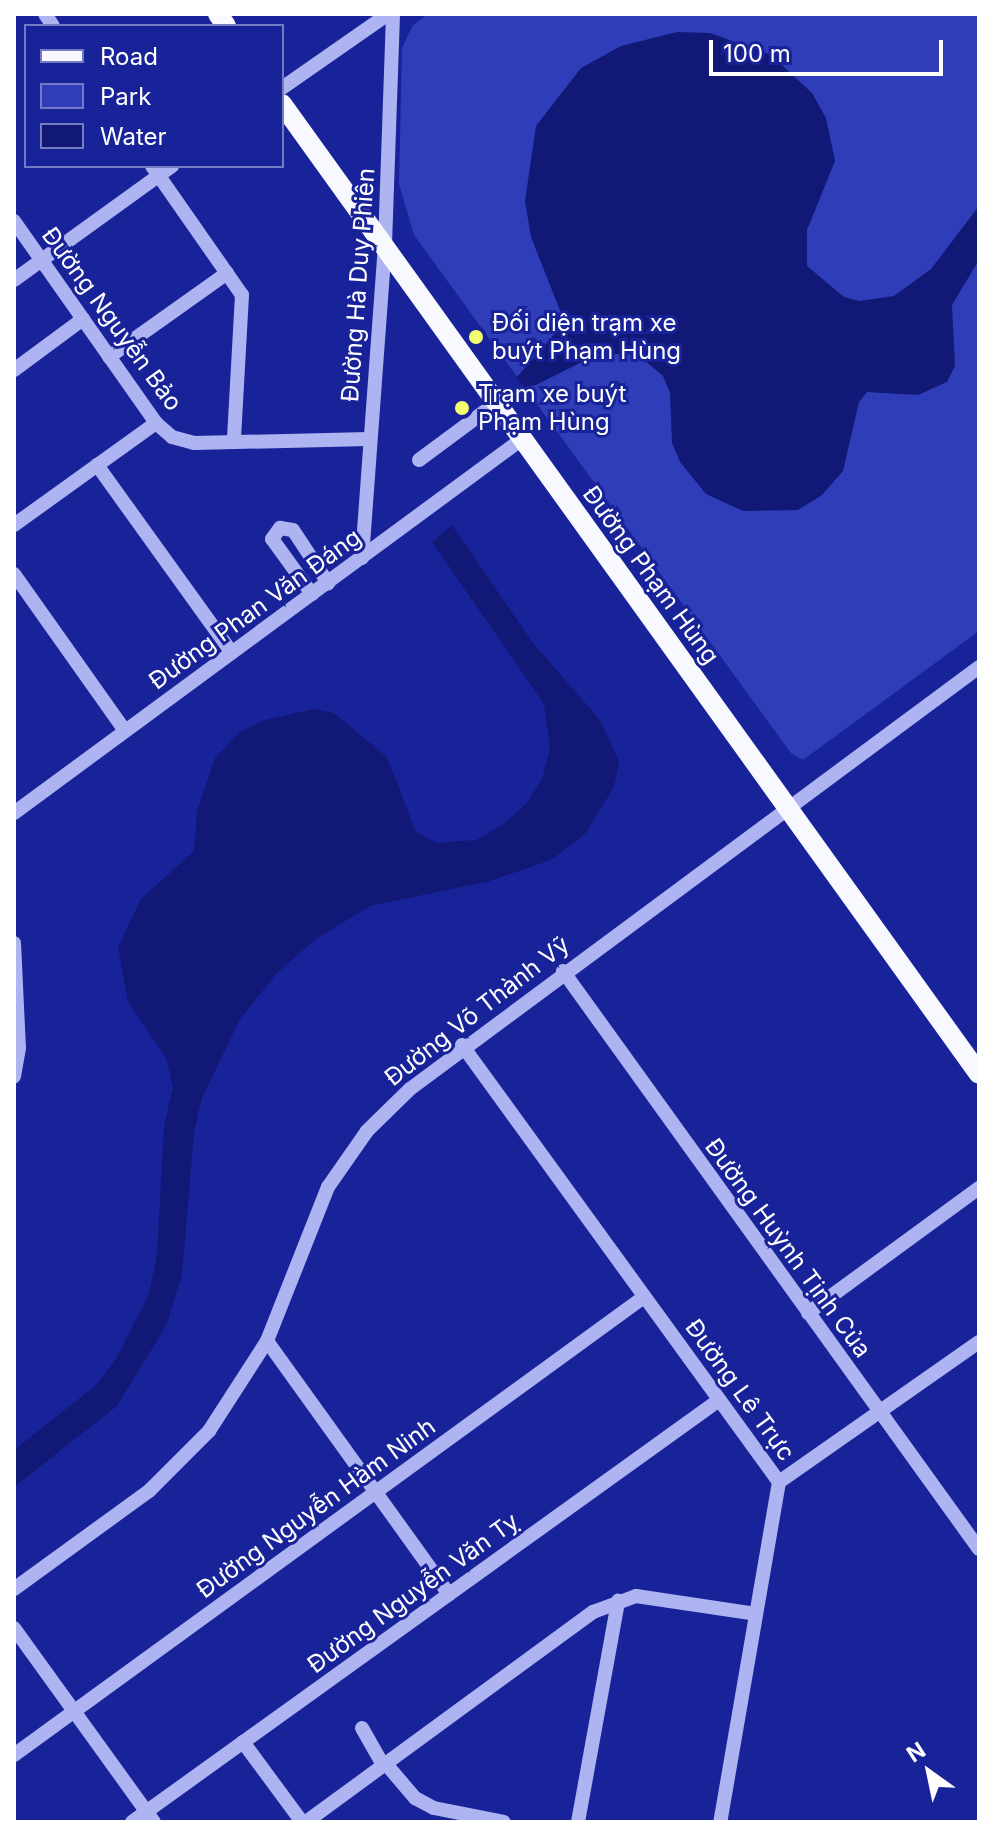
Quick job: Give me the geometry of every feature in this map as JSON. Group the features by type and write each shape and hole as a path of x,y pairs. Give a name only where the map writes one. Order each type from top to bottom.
{"main road":[{"name":"Đường Phạm Hùng","path":"284,107 979,1074"}],"street":[{"path":"284,87 390,14"},
{"name":"Đường Hà Duy Phiên","path":"362,558 385,244 390,14"},
{"path":"14,280 155,171 242,295 234,439"},
{"name":"Đường Nguyễn Bảo","path":"14,221 156,423 172,437 194,443 234,439 369,439"},
{"path":"109,357 227,273"},
{"path":"14,370 83,319"},
{"path":"419,460 496,403"},
{"path":"14,525 156,423"},
{"name":"Đường Phan Văn Đáng","path":"14,813 522,439"},
{"path":"97,465 232,653"},
{"path":"312,594 272,539 280,528 293,530 328,583"},
{"path":"14,574 125,731"},
{"name":"Đường Võ Thành Vỹ","path":"14,1589 149,1491 209,1431 267,1341 328,1187 367,1131 462,1045 979,667"},
{"path":"14,943 19,1048 14,1077"},
{"name":"Đường Huỳnh Tịnh Của","path":"563,971 979,1549"},
{"name":"Đường Lê Trực","path":"462,1045 779,1482 720,1822"},
{"path":"808,1313 979,1188"},
{"name":"Đường Nguyễn Hàm Ninh","path":"14,1755 644,1297"},
{"path":"267,1341 449,1594"},
{"path":"779,1482 979,1342"},
{"name":"Đường Nguyễn Văn Tỵ","path":"132,1822 150,1817 243,1742 719,1400"},
{"path":"243,1742 304,1822 593,1612 636,1596 756,1614"},
{"path":"578,1822 618,1601"},
{"path":"14,1628 150,1817"},
{"path":"362,1728 385,1764 415,1798 434,1808 504,1822"}],"green space":[{"path":"428,14 979,14 979,631 803,760 791,753 414,235 399,184 402,48 413,25"}],"water":[{"path":"677,32 710,33 771,55 812,93 826,118 835,161 807,230 807,266 844,297 859,301 894,296 931,269 979,206 979,260 952,305 955,366 947,382 918,395 867,392 859,402 843,471 822,495 798,510 743,511 706,494 680,462 672,443 670,393 663,376 638,355 600,353 536,385 525,387 516,378 558,330 561,313 531,237 525,201 536,126 581,68 621,46"},
{"path":"452,525 533,643 600,720 619,761 614,787 586,833 551,860 490,881 370,906 316,939 277,973 240,1019 202,1098 194,1132 182,1275 166,1326 117,1406 14,1487 14,1450 95,1386 116,1359 149,1294 157,1254 164,1126 173,1087 166,1058 128,1002 118,947 141,899 194,851 197,811 215,758 239,733 261,721 313,709 334,713 387,757 416,832 437,843 476,840 502,825 526,804 542,779 550,749 544,704 432,542"}],"place":[{"name":"Đối diện trạm xe buýt Phạm Hùng","path":"476,337"},
{"name":"Trạm xe buýt Phạm Hùng","path":"462,408"}]}
